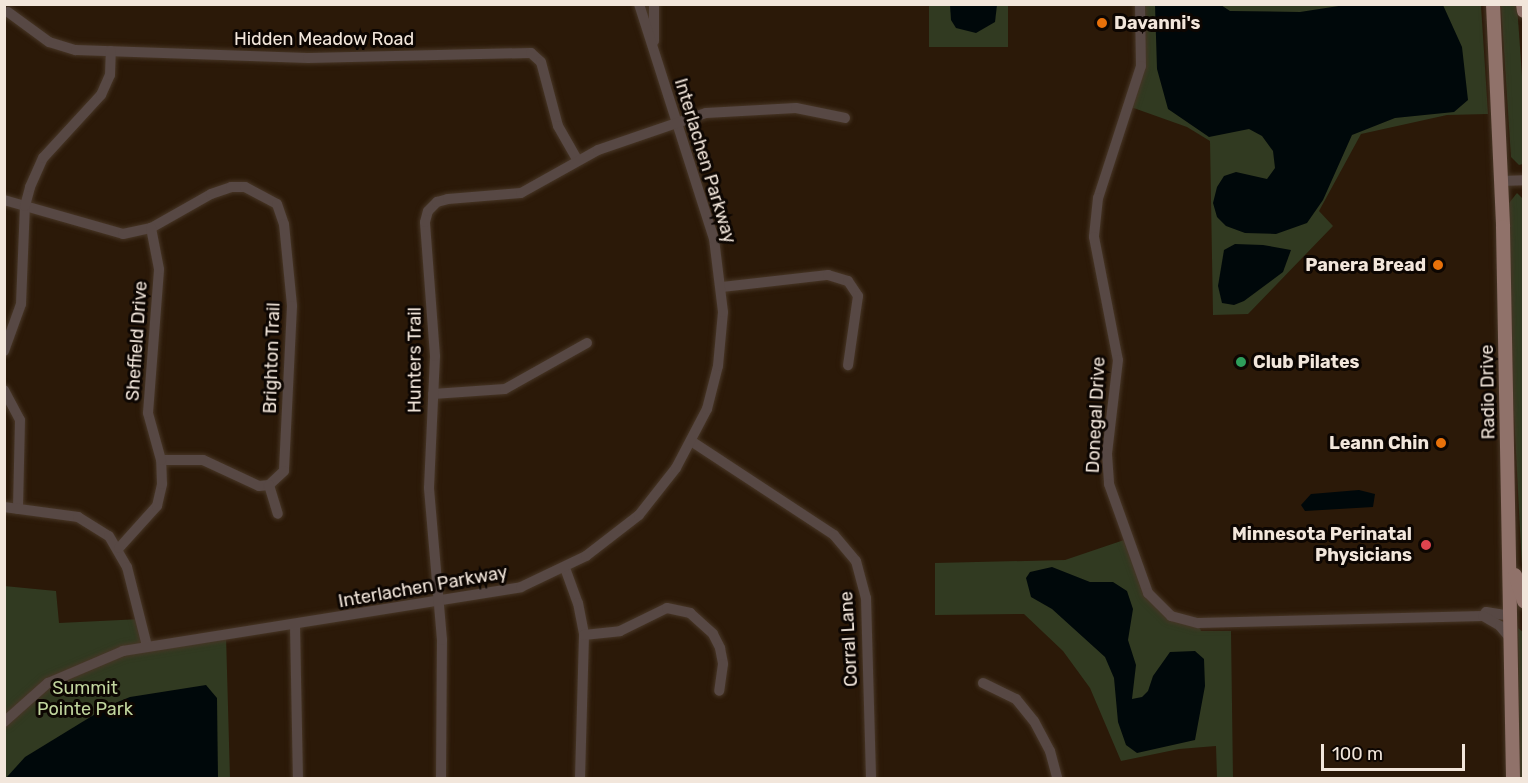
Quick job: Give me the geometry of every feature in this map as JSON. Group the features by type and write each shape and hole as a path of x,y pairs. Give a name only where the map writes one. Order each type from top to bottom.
{"main road":[{"name":"Radio Drive","path":"1493,4 1501,181 1513,778"},
{"path":"1523,4 1524,11"},
{"path":"1508,534 1517,587 1524,601"},
{"path":"1510,616 1524,623"}],"street":[{"name":"Interlachen Parkway","path":"4,722 28,698 73,669 147,646 438,603 521,587 565,568 639,515 676,468 707,409 718,366 722,287 714,238 639,4"},
{"name":"Interlachen Parkway","path":"654,4 654,48"},
{"name":"Donegal Drive","path":"1140,4 1140,66 1098,198 1094,237 1118,360 1107,454 1109,484 1148,593 1171,616 1198,623 1483,616 1486,612 1510,616"},
{"name":"Hidden Meadow Road","path":"9,11 36,34 63,48 308,58 531,53 541,62 558,126 578,161"},
{"path":"4,351 21,304 25,207 43,158 94,105 107,85 111,51"},
{"name":"Hunters Trail","path":"441,778 442,640 429,488 435,356 425,222 428,211 437,202 448,199 521,193 615,143 676,121 736,108 796,108 845,118"},
{"path":"1501,181 1524,180"},
{"name":"Brighton Trail","path":"4,200 110,231 139,232 152,228 212,194 231,187 245,187 281,201 292,327 286,378 284,471 270,485"},
{"name":"Sheffield Drive","path":"119,548 158,506 162,484 161,460 148,413 159,269 152,228"},
{"path":"722,287 828,275 848,281 858,296 848,365"},
{"path":"433,394 505,389 587,343"},
{"path":"4,390 20,420 18,509"},
{"name":"Corral Lane","path":"691,441 834,535 856,561 866,598 871,778"},
{"path":"161,460 191,457 248,482 270,485 278,514"},
{"path":"4,507 78,517 101,530 119,548 147,646"},
{"path":"565,568 579,603 584,635 580,778"},
{"path":"584,635 620,631 667,608 690,612 713,633 720,648 719,691"},
{"path":"1483,616 1500,626 1510,638"},
{"path":"295,625 298,778"},
{"path":"983,683 1016,699 1034,721 1050,751 1057,778"}],"green space":[{"path":"929,5 1008,5 1008,47 929,47"},
{"path":"1140,5 1481,5 1488,114 1447,115 1361,134 1319,211 1333,226 1248,314 1213,315 1210,141 1187,127 1128,106 1135,85"},
{"path":"1501,5 1517,5 1524,104 1523,164 1519,165 1511,157"},
{"path":"1517,193 1524,200 1523,587 1513,395 1509,203"},
{"path":"1127,539 1154,602 1198,623 1201,631 1231,631 1233,778 1217,778 1216,746 1179,749 1121,761 1090,688 1063,651 1024,614 935,615 935,563 1065,560"},
{"name":"Summit Pointe Park","path":"4,586 56,591 59,623 141,619 147,646 226,635 230,778 5,778"},
{"path":"1518,628 1524,633 1523,778 1520,778"}],"shaded area":[{"path":"950,5 997,5 995,22 976,33 956,28 951,20"},
{"path":"1155,5 1221,5 1230,11 1300,12 1345,5 1443,5 1462,47 1468,100 1454,112 1395,118 1352,135 1323,200 1307,223 1276,234 1245,233 1226,226 1217,217 1213,203 1217,187 1224,176 1236,172 1267,179 1275,168 1273,151 1262,136 1249,129 1209,137 1168,109 1157,69"},
{"path":"1235,244 1263,245 1291,250 1283,272 1244,301 1234,305 1222,303 1218,286 1224,250"},
{"path":"1359,490 1375,494 1373,507 1305,511 1301,505 1311,494"},
{"path":"1052,567 1090,582 1113,582 1127,591 1133,609 1128,640 1136,665 1132,699 1142,697 1148,691 1153,676 1170,652 1195,651 1204,659 1205,686 1195,740 1137,753 1126,745 1118,722 1114,678 1105,657 1052,609 1031,597 1026,578 1030,572"},
{"path":"206,685 217,698 218,778 6,778 25,757 110,705 130,697"}],"place":[{"name":"Davanni's","path":"1102,23"},
{"name":"Panera Bread","path":"1438,265"},
{"name":"Club Pilates","path":"1241,362"},
{"name":"Leann Chin","path":"1441,443"},
{"name":"Minnesota Perinatal Physicians","path":"1426,545"}]}
